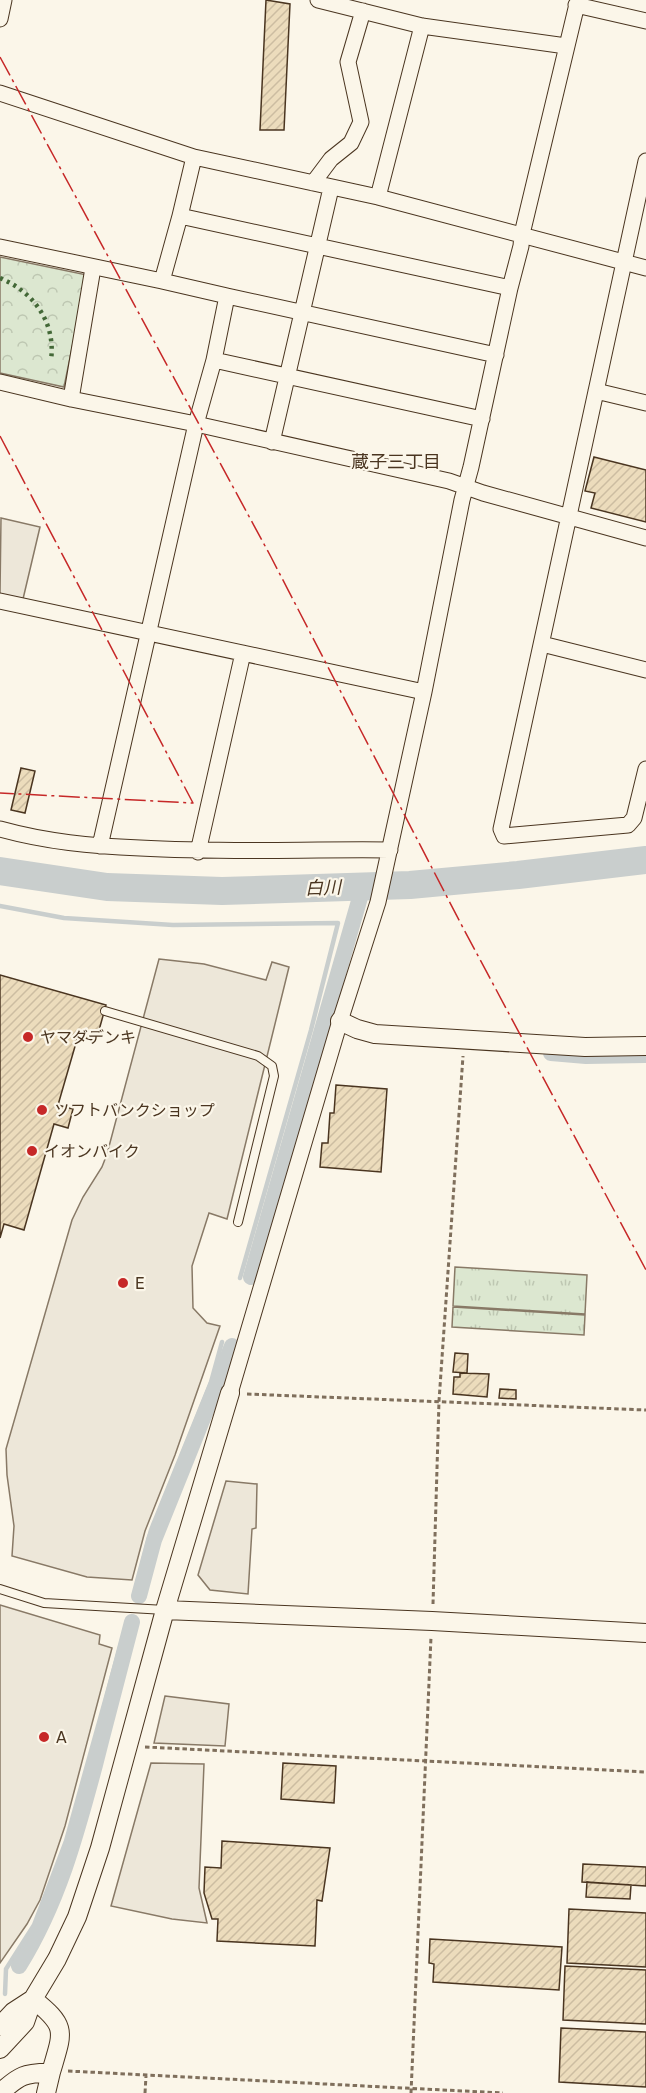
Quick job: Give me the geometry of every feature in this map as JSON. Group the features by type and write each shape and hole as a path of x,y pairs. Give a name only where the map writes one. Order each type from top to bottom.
{"street":[{"path":"0,19 3,0"},
{"path":"318,0 422,26 566,46"},
{"path":"0,2049 25,2022 33,1999 57,1959 77,1917 100,1848 165,1610 340,1021 378,902 466,486 522,234 577,3 646,21"},
{"path":"313,183 331,159 351,143 361,122 348,62 363,11"},
{"path":"378,197 422,26"},
{"path":"0,93 194,157 378,197 646,268"},
{"path":"162,281 194,157"},
{"path":"646,161 501,830 504,836 628,825 634,818 646,769"},
{"path":"272,442 331,188"},
{"path":"180,216 510,288"},
{"path":"0,247 496,355"},
{"path":"71,399 93,268"},
{"path":"100,846 196,424 214,360 226,296"},
{"path":"214,360 482,419"},
{"path":"0,382 466,486 483,493 646,538"},
{"path":"596,391 646,403"},
{"path":"0,601 424,692"},
{"path":"542,644 646,670"},
{"path":"198,852 243,654"},
{"path":"0,829 34,838 100,846 198,852 390,850"},
{"path":"340,1021 375,1034 585,1047 646,1046"},
{"path":"165,1610 646,1633"},
{"path":"0,2026 13,2012 33,1999"},
{"path":"33,1999 53,2015 58,2025 60,2042 46,2093"},
{"path":"0,2093 18,2077 51,2072"}],"lane":[{"path":"105,1011 258,1056 272,1066 274,1076 238,1222"},
{"path":"0,1589 44,1603 165,1610"}],"path":[{"path":"411,2091 427,1761 439,1401 464,1040"},
{"path":"230,1393 646,1410"},
{"path":"135,1747 646,1772"},
{"path":"51,2072 70,2071 411,2091 503,2093"},
{"path":"145,2093 146,2076"}],"green space":[{"path":"0,257 87,275 64,387 0,373"},
{"path":"455,1267 587,1275 585,1314 453,1306"},
{"path":"453,1307 585,1315 584,1335 452,1327"}],"shaded area":[{"path":"1,518 40,527 23,599 0,594"},
{"name":"E","path":"159,959 204,964 266,980 272,962 289,967 227,1219 209,1213 192,1266 193,1308 207,1323 220,1326 175,1455 145,1531 132,1580 87,1577 12,1556 14,1526 6,1449 72,1220 107,1154"},
{"path":"226,1481 257,1484 256,1528 252,1529 248,1594 210,1590 198,1575"},
{"name":"A","path":"0,1605 100,1635 99,1644 112,1648 65,1826 40,1900 27,1924 0,1963"},
{"path":"165,1696 229,1704 225,1746 154,1743"},
{"path":"151,1763 204,1764 199,1888 207,1923 172,1919 111,1906"}],"building":[{"path":"266,0 290,4 284,130 260,130"},
{"path":"594,457 646,470 646,522 591,508 595,493 585,491"},
{"path":"21,768 35,771 25,813 11,810"},
{"path":"0,975 106,1005 96,1041 78,1036 58,1105 73,1109 68,1128 54,1124 24,1230 4,1224 0,1238"},
{"path":"336,1085 387,1089 381,1172 320,1167 322,1143 328,1143 330,1113 334,1113"},
{"path":"455,1353 468,1354 467,1373 453,1372"},
{"path":"460,1373 489,1374 487,1397 453,1394 454,1377 460,1377"},
{"path":"500,1389 516,1390 516,1399 499,1398"},
{"path":"283,1763 336,1766 334,1803 281,1799"},
{"path":"222,1841 330,1848 322,1901 317,1900 315,1946 217,1941 218,1919 212,1919 204,1893 205,1867 221,1868"},
{"path":"583,1864 646,1867 646,1886 582,1882"},
{"path":"587,1882 631,1885 630,1899 586,1897"},
{"path":"569,1909 646,1913 646,1967 567,1963"},
{"path":"430,1939 562,1947 559,1990 433,1982 434,1964 429,1963"},
{"path":"565,1966 646,1970 646,2024 563,2020"},
{"path":"561,2028 646,2032 646,2087 559,2082"}],"waterway":[{"name":"白川","path":"0,871 107,887 222,891 410,885 646,860"},
{"path":"251,1277 363,887"},
{"path":"0,906 64,918 173,925 338,923 311,1030 240,1278"},
{"path":"551,1053 586,1056 645,1055"},
{"path":"134,1595 151,1530 211,1382 222,1342"},
{"path":"139,1596 154,1540 232,1346"},
{"path":"5,1994 6,1969 34,1925 66,1841 127,1622"},
{"path":"19,1966 45,1918 73,1843 132,1622"}],"hedge":[{"path":"0,278 23,292 40,310 50,334 51,360"}],"power":[{"path":"0,57 271,557 461,924 646,1270"},
{"path":"0,436 193,803 0,793"}],"place":[{"name":"ヤマダデンキ","path":"28,1037"},
{"name":"ソフトバンクショップ","path":"42,1110"},
{"name":"イオンバイク","path":"32,1151"},
{"name":"E","path":"123,1283"},
{"name":"A","path":"44,1737"}],"district":[{"name":"蔵子三丁目","path":"396,462"}]}
